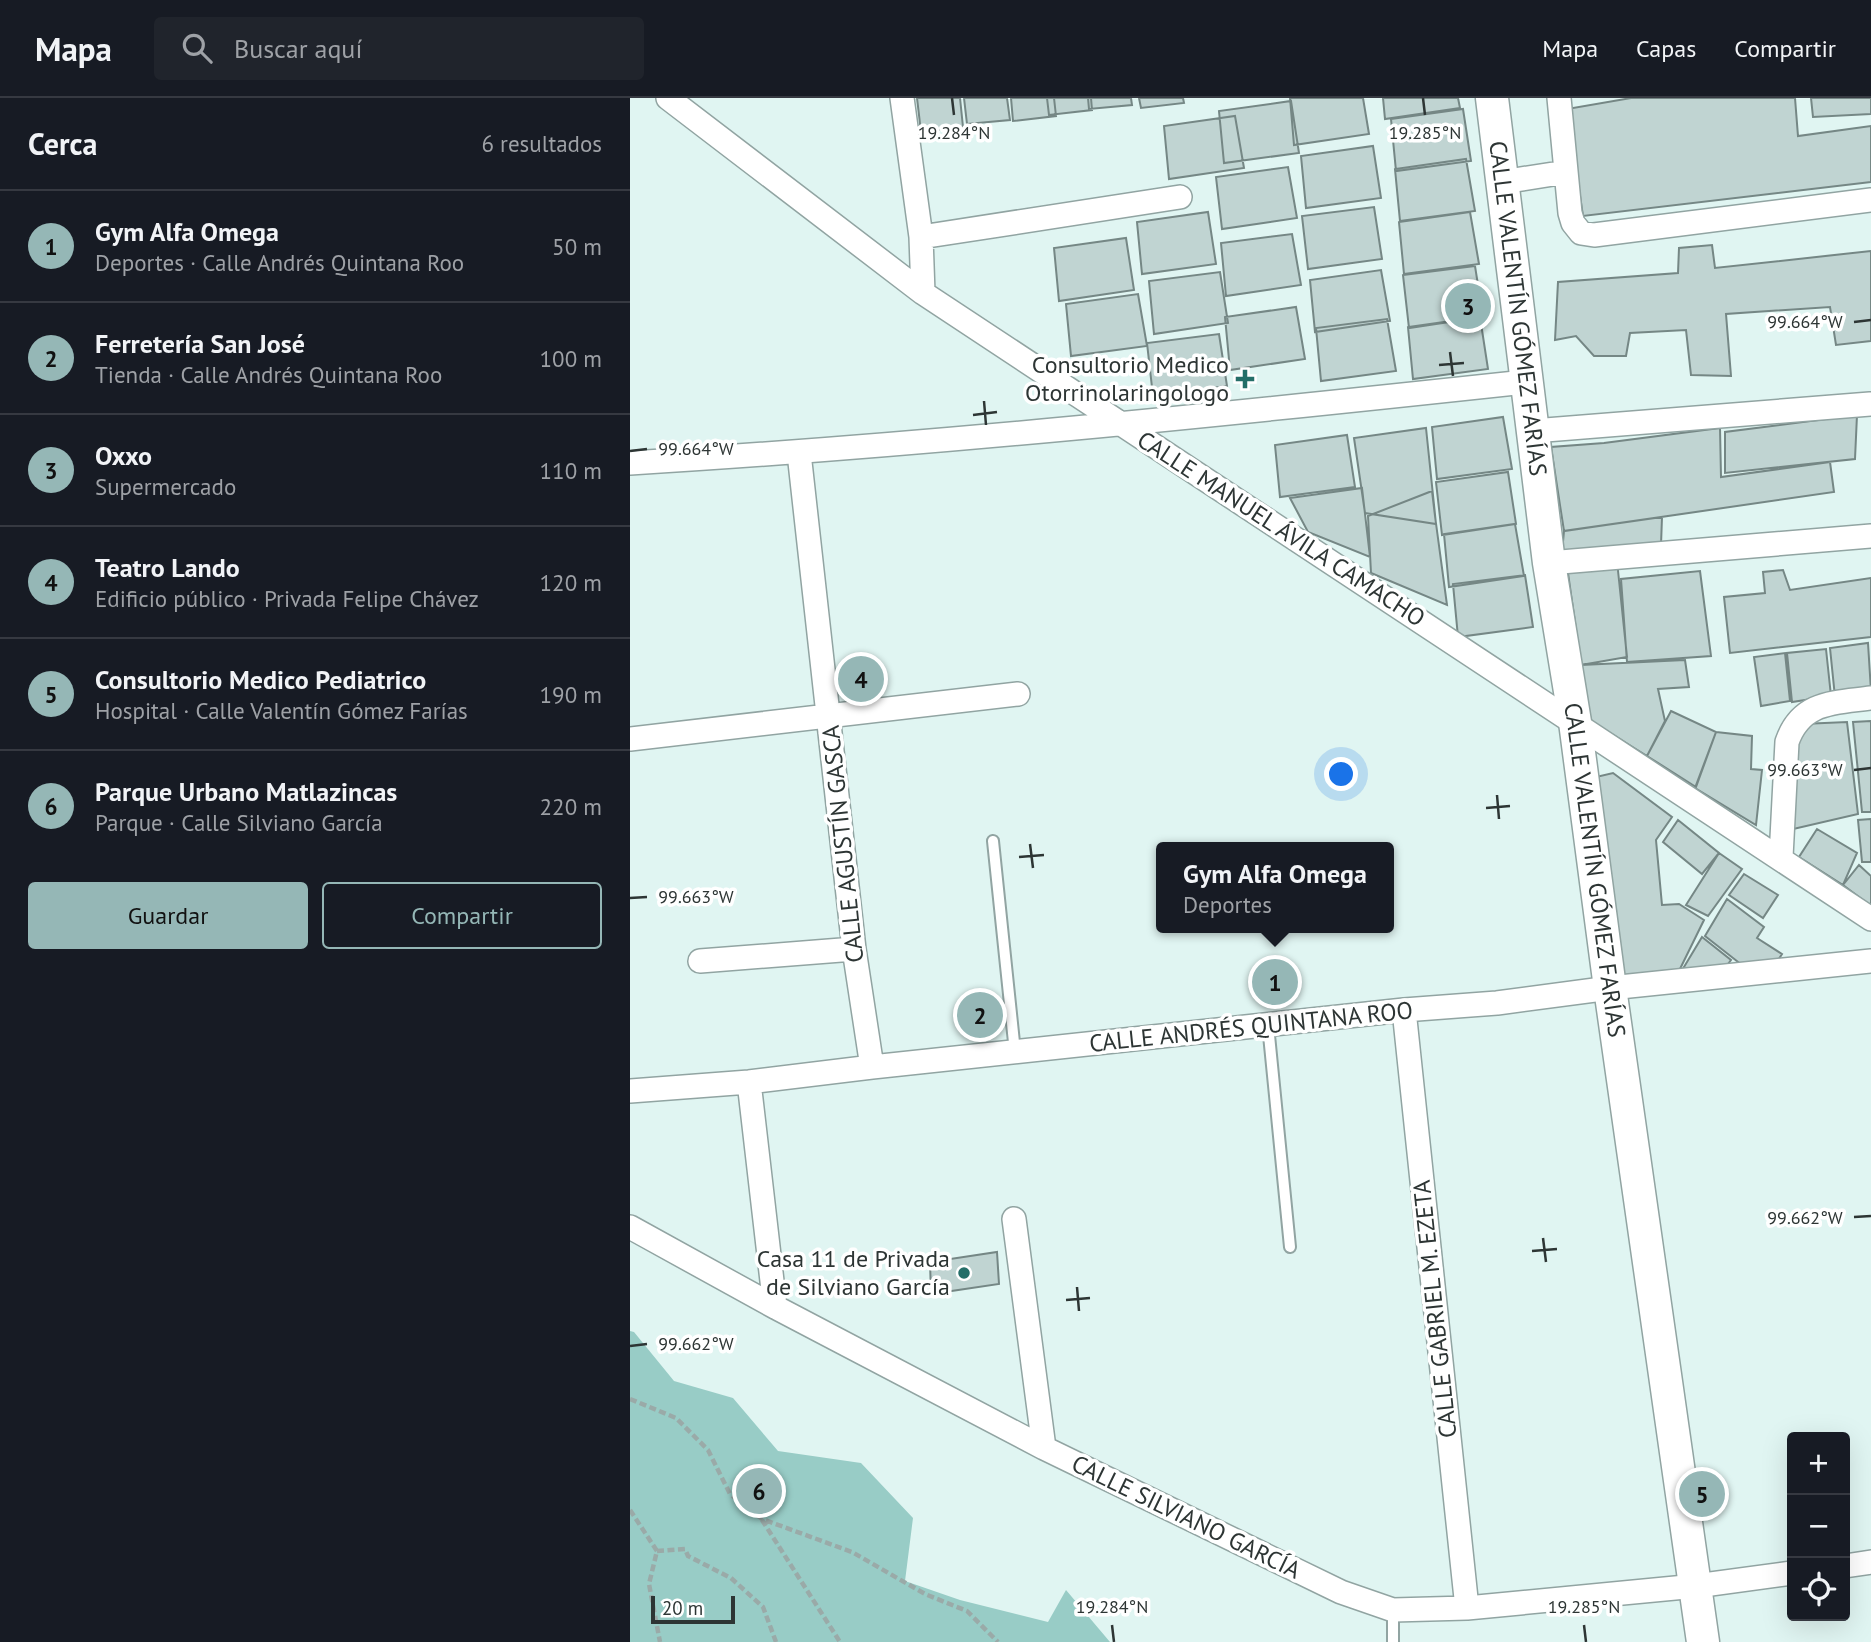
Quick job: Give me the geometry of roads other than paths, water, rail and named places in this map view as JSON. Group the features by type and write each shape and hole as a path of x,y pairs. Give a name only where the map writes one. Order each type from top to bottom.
{"main road":[{"name":"CALLE VALENTÍN GÓMEZ FARÍAS","path":"1492,98 1549,563 1575,722 1703,1642"}],"street":[{"name":"CALLE MANUEL ÁVILA CAMACHO","path":"668,98 923,293 1781,857 1871,919"},
{"path":"902,98 921,237 923,293"},
{"path":"1559,98 1573,223 1581,233 1594,235 1871,200"},
{"path":"1502,183 1566,172"},
{"path":"921,237 1180,197"},
{"path":"630,463 799,453 1122,425 1525,382"},
{"path":"1532,431 1870,404"},
{"name":"CALLE AGUSTÍN GASCA","path":"799,453 854,949 872,1067"},
{"path":"1549,563 1871,536"},
{"path":"630,739 1018,694"},
{"path":"1781,857 1787,742 1792,729 1799,718 1814,709 1871,698"},
{"path":"700,961 854,949"},
{"name":"CALLE ANDRÉS QUINTANA ROO","path":"630,1091 749,1082 1871,961"},
{"name":"CALLE GABRIEL M. EZETA","path":"1404,1010 1467,1608"},
{"path":"749,1082 775,1307"},
{"path":"1014,1219 1044,1448"},
{"name":"CALLE SILVIANO GARCÍA","path":"630,1227 775,1307 1044,1448 1342,1592 1393,1610 1467,1608 1696,1586 1787,1574"},
{"path":"1850,1565 1871,1562"}],"lane":[{"path":"993,841 1015,1052"},
{"path":"1268,1025 1290,1247"},
{"path":"1393,1610 1393,1642"}],"place":[{"name":"Oxxo","path":"1468,306"},
{"name":"Consultorio Medico Otorrinolaringologo","path":"1245,379"},
{"name":"Teatro Lando","path":"861,679"},
{"name":"Gym Alfa Omega","path":"1275,982"},
{"name":"Ferretería San José","path":"980,1015"},
{"name":"Casa 11 de Privada de Silviano García","path":"964,1273"},
{"name":"Parque Urbano Matlazincas","path":"759,1491"},
{"name":"Consultorio Medico Pediatrico","path":"1702,1494"}]}
